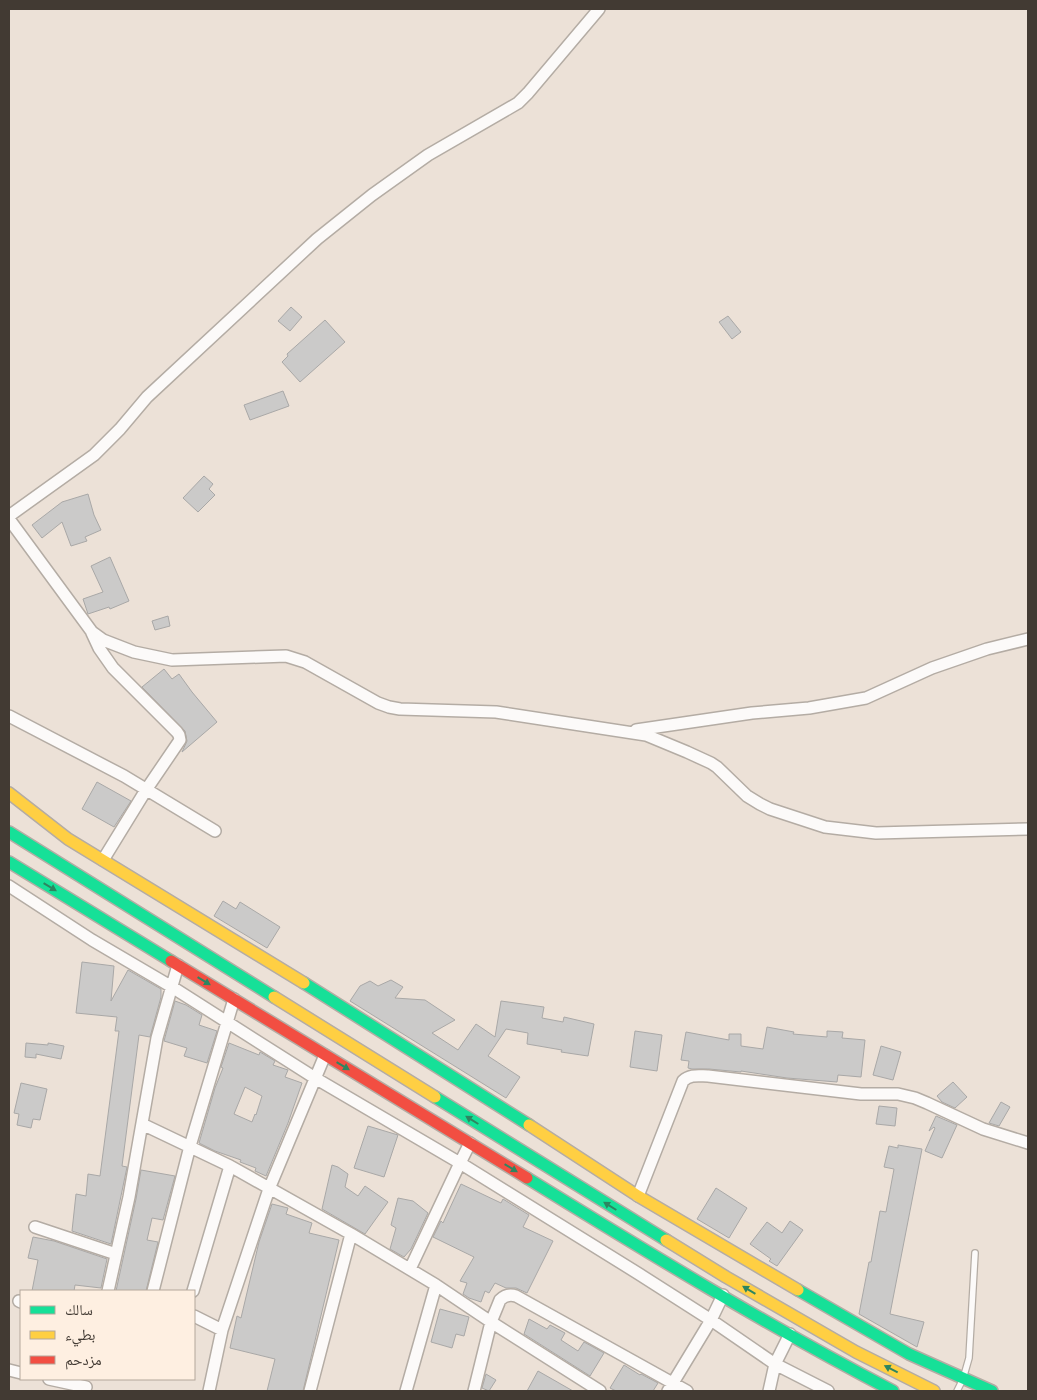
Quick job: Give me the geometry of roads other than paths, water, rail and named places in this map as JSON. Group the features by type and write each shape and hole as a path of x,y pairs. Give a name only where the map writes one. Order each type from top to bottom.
{"main road":[{"path":"9,793 68,839 525,1122 638,1196 909,1354 991,1391"},
{"path":"9,832 710,1267 856,1352 934,1391"},
{"path":"9,862 674,1268 845,1366 893,1391"}],"street":[{"path":"103,860 146,790 180,740 179,734 113,668 99,648 92,632 9,517 94,455 147,397 317,239 372,195 428,156 518,103 598,9"},
{"path":"92,632 103,640 134,652 172,660 286,656 304,662 388,707 496,712 627,732 654,738 711,763 748,796 760,804 777,812 825,827 876,833 1028,829"},
{"path":"627,732 752,713 809,708 866,698 932,668 987,649 1028,639"},
{"path":"9,716 124,776 214,831"},
{"path":"9,886 92,940 172,987 315,1078 460,1163 710,1320 775,1364 828,1391"},
{"path":"108,1290 129,1197 157,1038 178,965"},
{"path":"153,1290 190,1146 234,999"},
{"path":"208,1391 222,1330 269,1189 325,1055"},
{"path":"638,1196 683,1081 693,1076 708,1076 861,1094 898,1094 927,1102 983,1129 1028,1143"},
{"path":"142,1124 230,1166 352,1234 436,1285 600,1391"},
{"path":"410,1269 470,1143"},
{"path":"193,1290 230,1166"},
{"path":"35,1227 116,1254"},
{"path":"310,1391 352,1234"},
{"path":"406,1391 436,1285"},
{"path":"474,1391 491,1322 500,1300 506,1296 513,1295 670,1387 687,1391"},
{"path":"670,1387 723,1296"},
{"path":"195,1316 222,1330"},
{"path":"769,1391 775,1364 790,1334"},
{"path":"53,1380 86,1386"}],"lane":[{"path":"957,1391 963,1379 969,1358 974,1253"}]}
